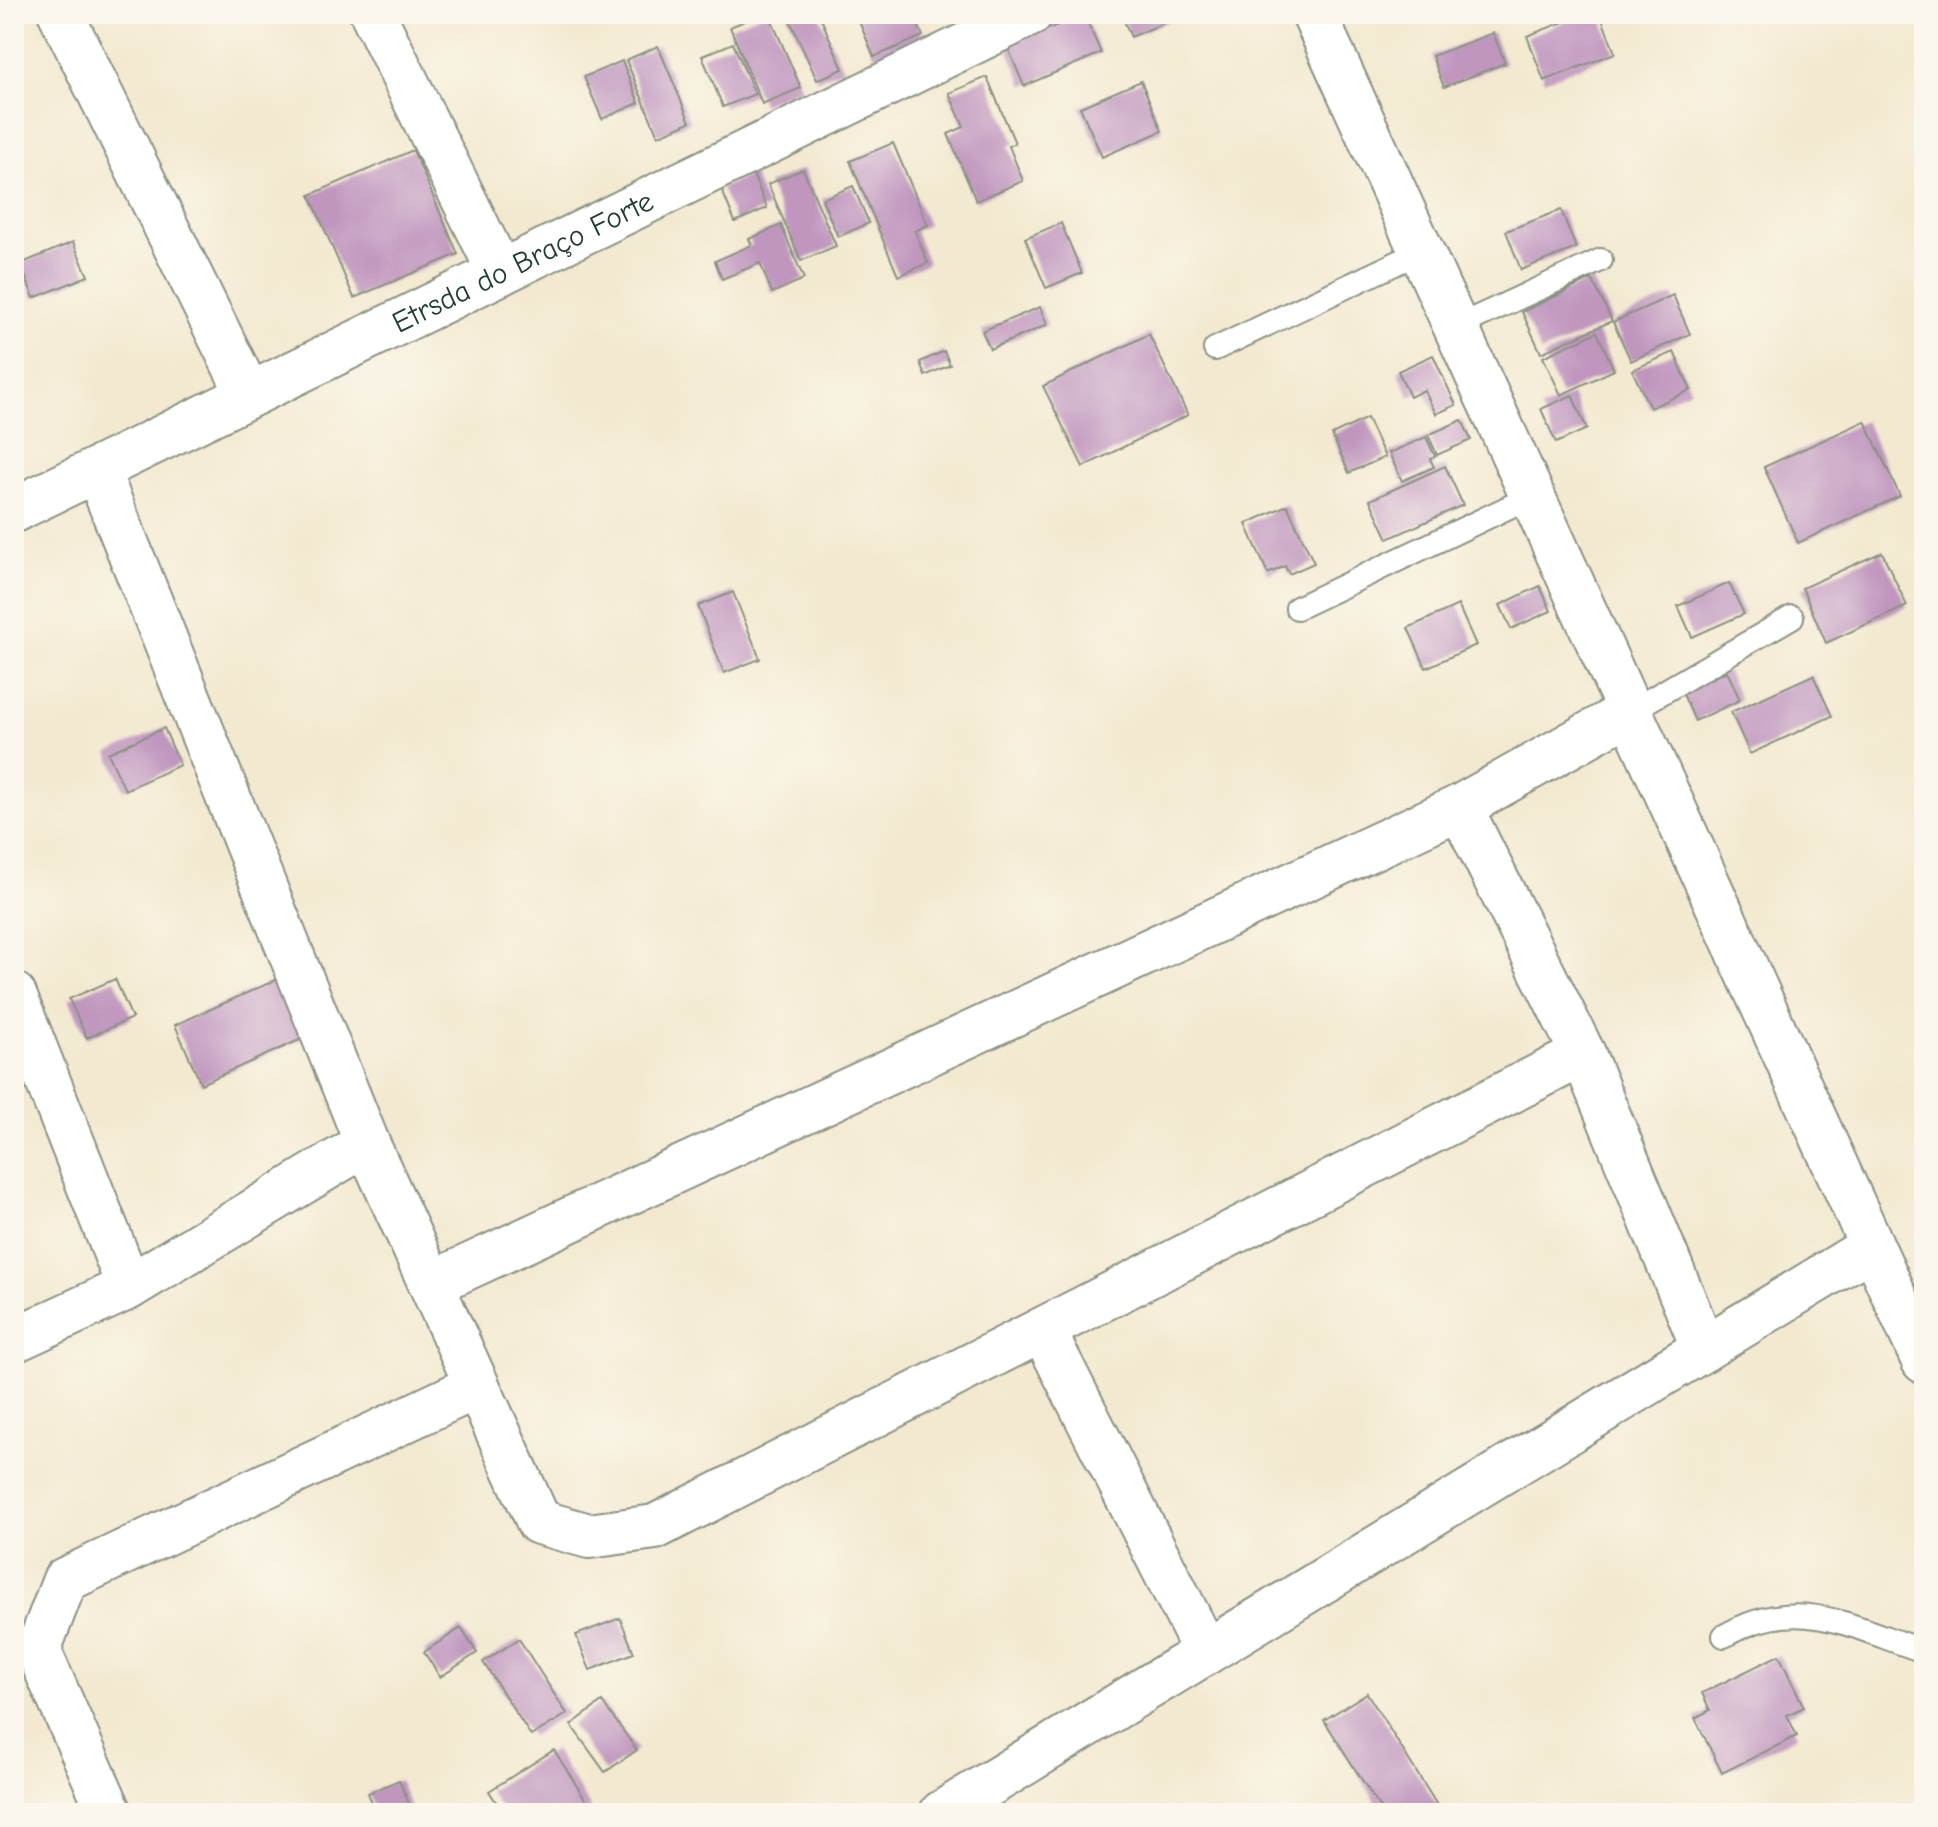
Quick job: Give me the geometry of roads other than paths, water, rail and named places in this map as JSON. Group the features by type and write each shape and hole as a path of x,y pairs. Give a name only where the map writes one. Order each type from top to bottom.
{"street":[{"path":"61,14 249,395"},
{"path":"373,14 500,273"},
{"name":"Etrsda do Braço Forte","path":"14,510 1030,14"},
{"path":"1314,14 1923,1358"},
{"path":"97,470 367,1143 539,1522 589,1536 655,1527 1583,1054"},
{"path":"431,1284 1460,807 1629,712"},
{"path":"1460,807 1583,1054 1704,1349"},
{"path":"14,995 129,1287"},
{"path":"14,1340 129,1287 367,1143"},
{"path":"942,1813 1871,1247"},
{"path":"1043,1330 1206,1652"},
{"path":"110,1813 38,1650 65,1580 477,1386"}],"lane":[{"path":"1215,349 1422,251"},
{"path":"1456,327 1601,260"},
{"path":"1297,608 1532,496"},
{"path":"1629,712 1792,617"},
{"path":"1724,1636 1750,1621 1804,1614 1846,1621 1924,1651"}]}
